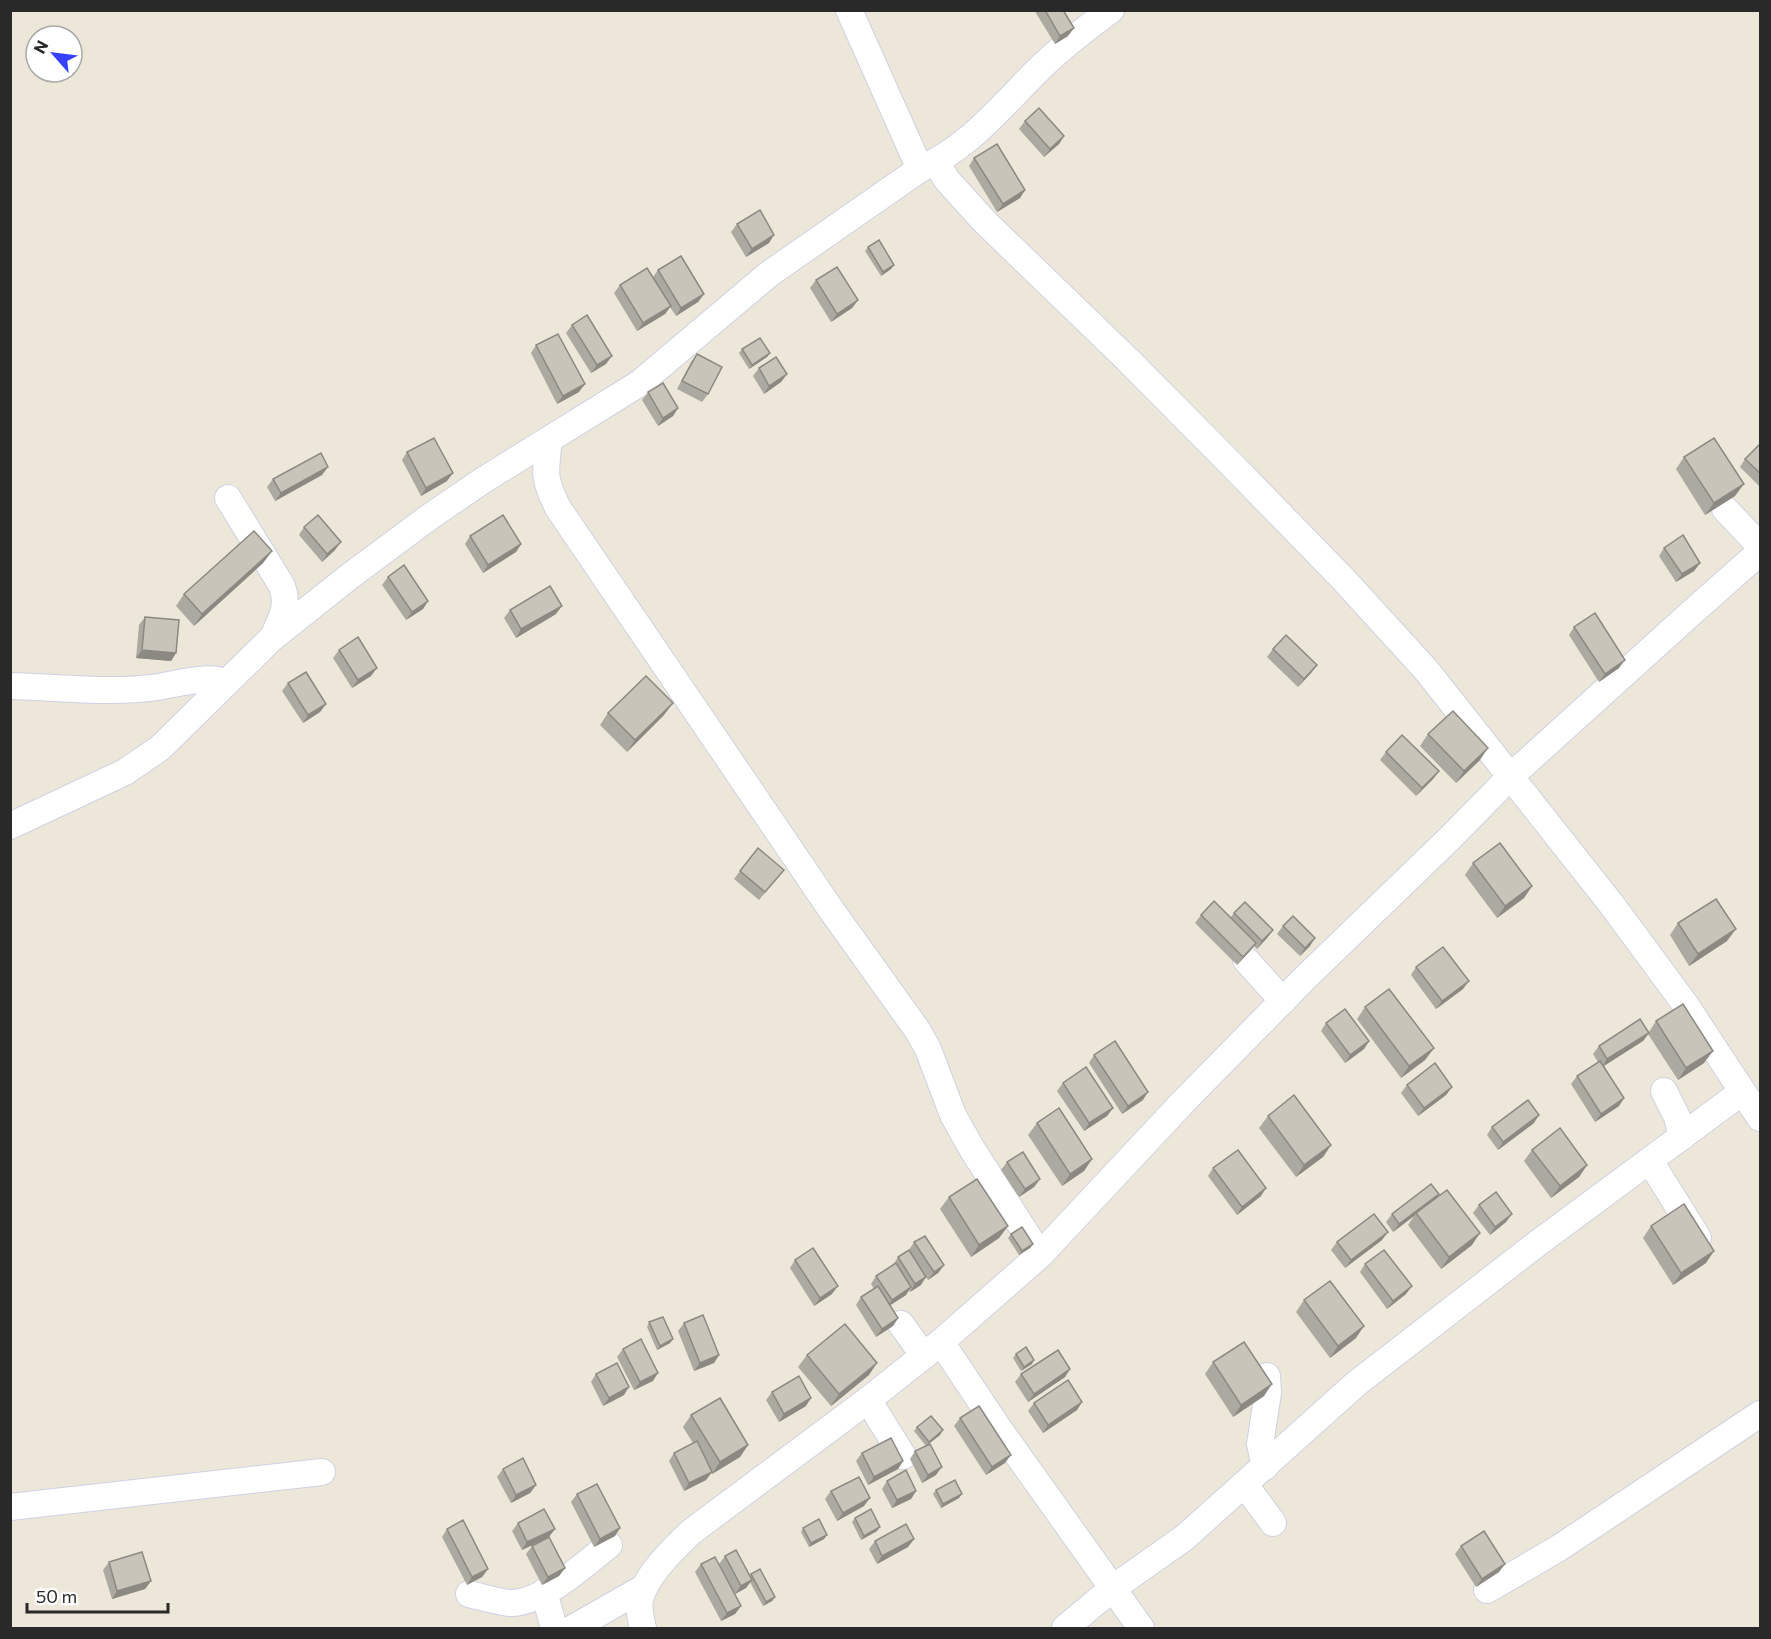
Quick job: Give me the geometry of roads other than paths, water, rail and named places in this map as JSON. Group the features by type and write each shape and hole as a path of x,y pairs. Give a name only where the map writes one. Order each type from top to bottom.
{"street":[{"path":"849,10 928,166 947,180 984,221 1128,360 1345,581 1427,671 1612,905 1678,995 1761,1118"},
{"path":"10,826 146,760 273,638 350,576 482,481 640,383 769,274 979,129 1038,70 1111,10"},
{"path":"549,440 545,476 549,491 558,508 832,911 918,1031 928,1049 953,1115 972,1149 1040,1255"},
{"path":"228,498 287,598 285,611 273,638"},
{"path":"1725,509 1761,546"},
{"path":"643,1629 639,1601 645,1587 674,1548 691,1532 868,1400 932,1349 1040,1255 1184,1101 1282,1001 1511,776 1761,552"},
{"path":"10,686 111,691 209,680 221,680 226,683"},
{"path":"1246,960 1282,1001"},
{"path":"1664,1091 1677,1117 1682,1137"},
{"path":"1065,1629 1113,1588 1184,1538 1357,1383 1529,1250 1742,1092"},
{"path":"1650,1161 1707,1254"},
{"path":"901,1324 932,1349 997,1426 1141,1629"},
{"path":"1265,1467 1260,1444 1268,1393 1267,1376"},
{"path":"868,1400 903,1456"},
{"path":"1487,1590 1558,1548 1761,1414"},
{"path":"10,1508 322,1472"},
{"path":"1245,1485 1272,1522"},
{"path":"469,1594 509,1603 523,1602 544,1592 609,1545"},
{"path":"573,1629 645,1587"},
{"path":"544,1592 554,1629"}]}
